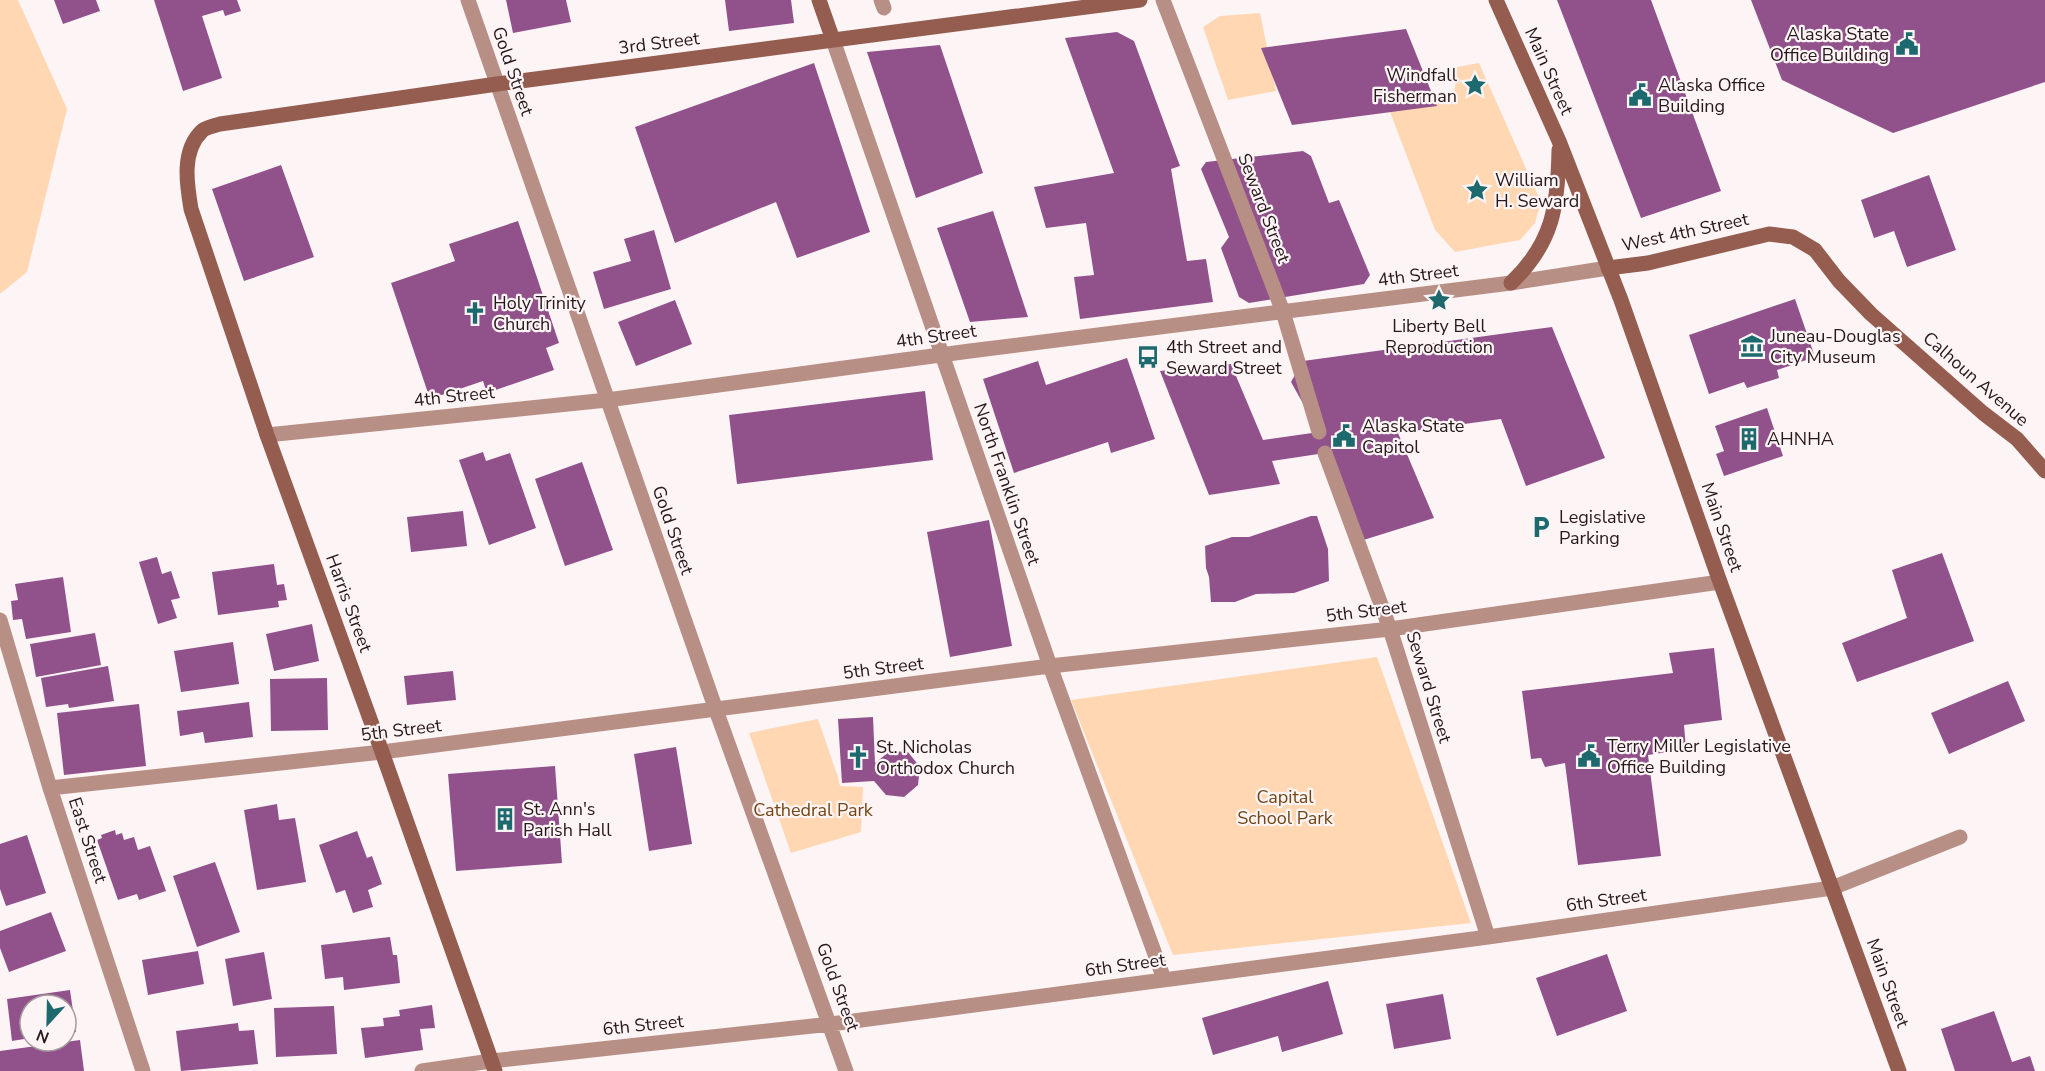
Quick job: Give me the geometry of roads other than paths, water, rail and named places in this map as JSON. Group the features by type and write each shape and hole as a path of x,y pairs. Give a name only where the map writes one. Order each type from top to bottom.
{"street":[{"name":"Gold Street","path":"468,0 716,710 831,1024 846,1071"},
{"name":"North Franklin Street","path":"819,0 1050,666 1164,980"},
{"name":"3rd Street","path":"192,146 203,130 220,124 497,84 1140,0"},
{"name":"Seward Street","path":"1163,0 1283,312 1318,432"},
{"name":"Main Street","path":"1497,0 1559,141 1608,268 1899,1071"},
{"path":"1511,283 1529,265 1550,223 1558,188 1559,141"},
{"name":"Harris Street","path":"192,146 185,177 191,209 267,435 493,1066"},
{"name":"West 4th Street","path":"1608,268 1648,263 1769,234"},
{"name":"Calhoun Avenue","path":"1769,234 1794,237 1815,250 1871,314 1983,413 2017,439 2045,471"},
{"name":"4th Street","path":"267,435 607,400 942,354 1511,283 1608,268"},
{"name":"Seward Street","path":"1324,453 1390,629 1488,937"},
{"name":"5th Street","path":"50,788 382,752 1050,666 1390,629 1720,582"},
{"name":"East Street","path":"0,620 50,788 143,1071"},
{"name":"6th Street","path":"422,1071 493,1066 831,1024 1488,937 1832,888 1960,837"}],"place":[{"name":"Alaska State Office Building","path":"1907,44"},
{"name":"Windfall Fisherman","path":"1475,85"},
{"name":"Alaska Office Building","path":"1640,95"},
{"name":"William H. Seward","path":"1477,190"},
{"name":"Liberty Bell Reproduction","path":"1439,300"},
{"name":"Holy Trinity Church","path":"475,313"},
{"name":"Juneau-Douglas City Museum","path":"1752,346"},
{"name":"4th Street and Seward Street","path":"1148,357"},
{"name":"Alaska State Capitol","path":"1344,436"},
{"name":"AHNHA","path":"1749,439"},
{"name":"Legislative Parking","path":"1541,527"},
{"name":"Terry Miller Legislative Office Building","path":"1589,756"},
{"name":"St. Nicholas Orthodox Church","path":"858,757"},
{"name":"St. Ann's Parish Hall","path":"505,819"}],"park label":[{"name":"Capital School Park","path":"1285,807"},
{"name":"Cathedral Park","path":"813,810"}]}
